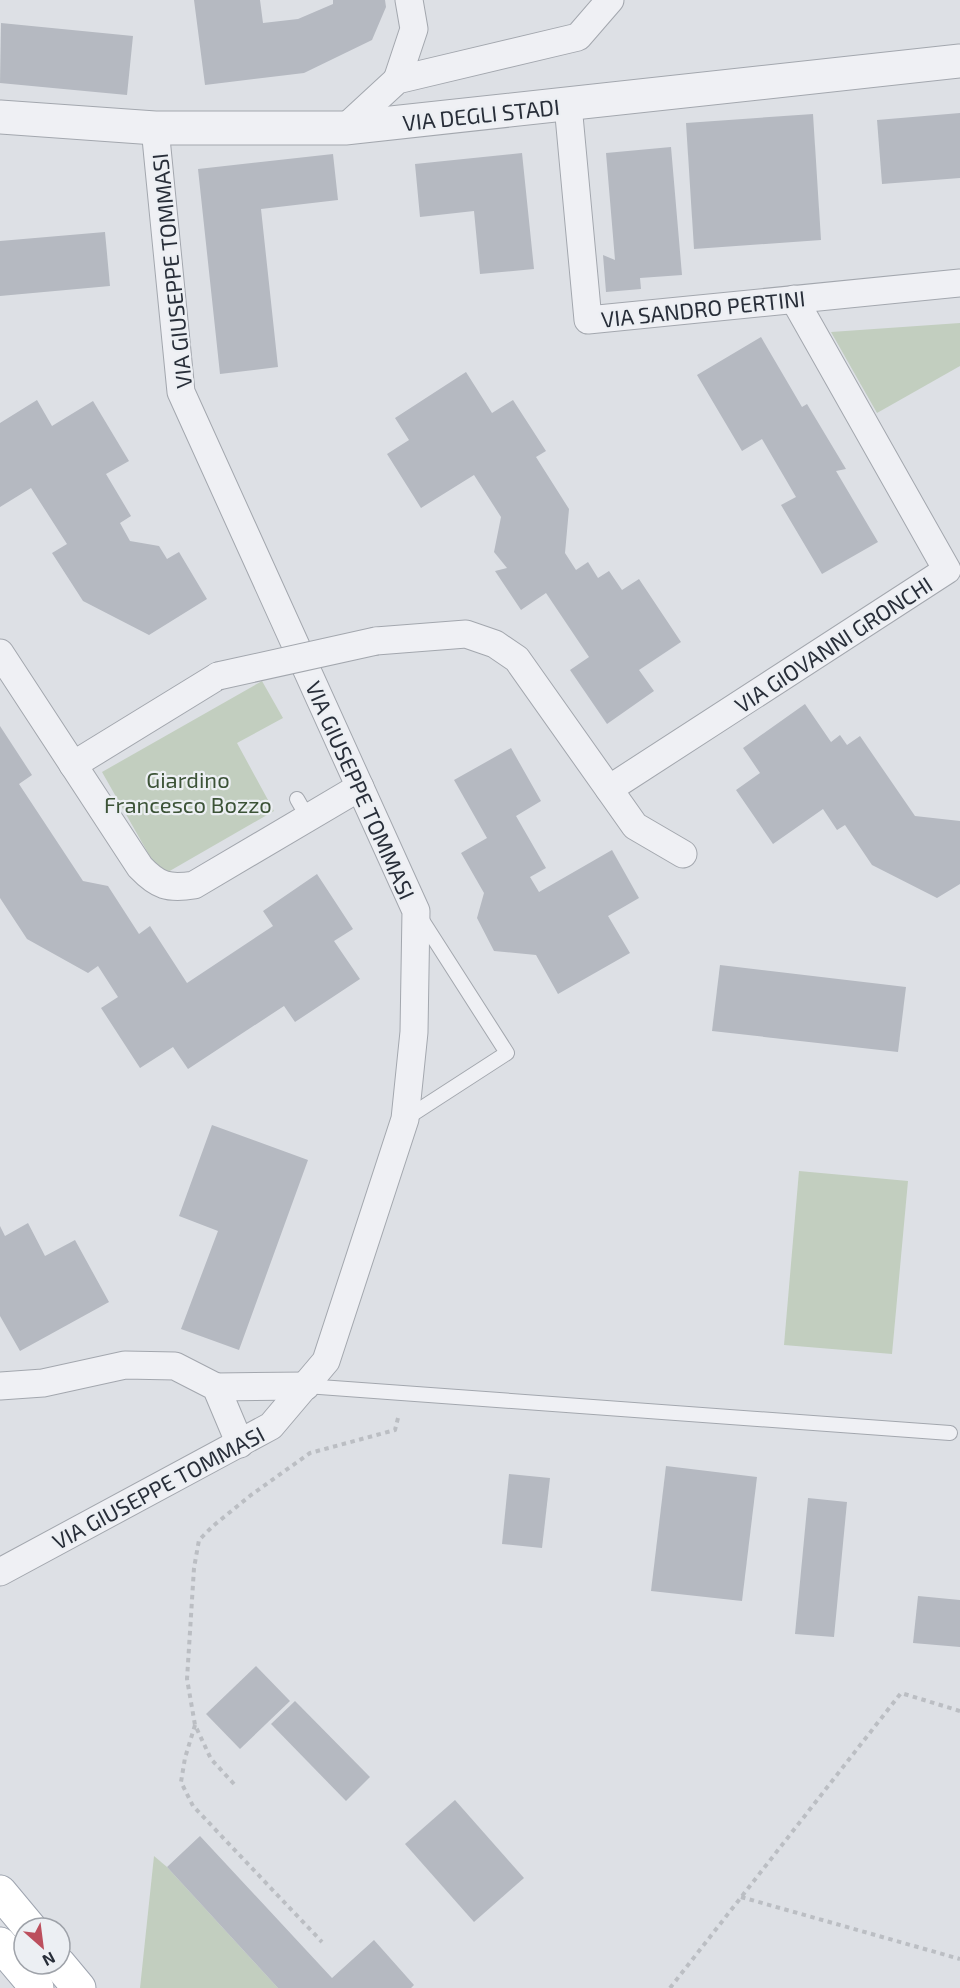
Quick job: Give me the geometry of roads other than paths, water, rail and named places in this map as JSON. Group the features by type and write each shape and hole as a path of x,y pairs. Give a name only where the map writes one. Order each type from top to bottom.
{"main road":[{"path":"0,1892 20,1916"},
{"path":"0,1944 37,1988"},
{"path":"69,1976 79,1988"}],"street":[{"path":"345,128 397,80 414,29 409,0"},
{"path":"397,80 578,37 610,0"},
{"name":"VIA DEGLI STADI","path":"0,117 155,128 345,128 960,61"},
{"name":"VIA SANDRO PERTINI","path":"568,105 588,320 960,283"},
{"name":"VIA GIUSEPPE TOMMASI","path":"0,1572 271,1426 326,1361 405,1119 414,1032 416,911 181,392 155,128"},
{"name":"VIA GIOVANNI GRONCHI","path":"609,789 953,579 794,300"},
{"path":"73,765 218,676 376,641 466,634 495,644 517,659 635,826 683,854"},
{"path":"0,653 140,867 162,885 179,887 194,885 303,808 360,787"},
{"path":"0,1386 43,1383 125,1365 175,1366 216,1387 306,1386"},
{"path":"216,1387 240,1444"}],"lane":[{"path":"405,1119 507,1053 416,911"},
{"path":"306,1386 950,1433"}],"park label":[{"name":"Giardino Francesco Bozzo","path":"188,792"}]}
